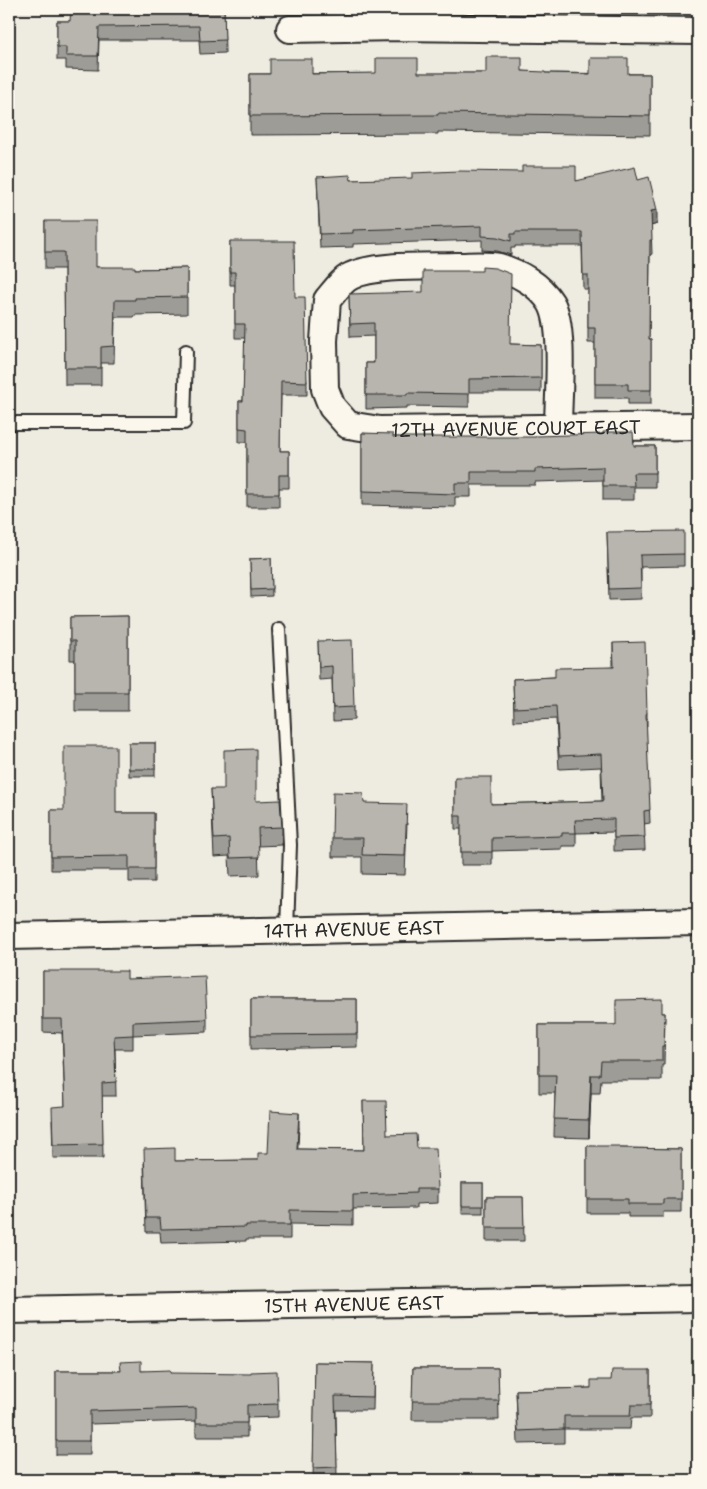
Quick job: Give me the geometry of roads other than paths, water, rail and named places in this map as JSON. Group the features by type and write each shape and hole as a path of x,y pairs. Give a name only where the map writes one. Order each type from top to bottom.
{"street":[{"path":"290,29 398,27 698,30"},
{"name":"12TH AVENUE COURT EAST","path":"558,428 560,347 554,312 552,304 523,276 498,267 377,269 351,276 327,300 324,341 325,389 332,407 348,426 380,430 558,428 698,426"},
{"name":"14TH AVENUE EAST","path":"9,936 698,922"},
{"name":"15TH AVENUE EAST","path":"9,1310 698,1298"}],"lane":[{"path":"9,423 184,423 186,351"},
{"path":"279,629 290,845 287,930"}]}
